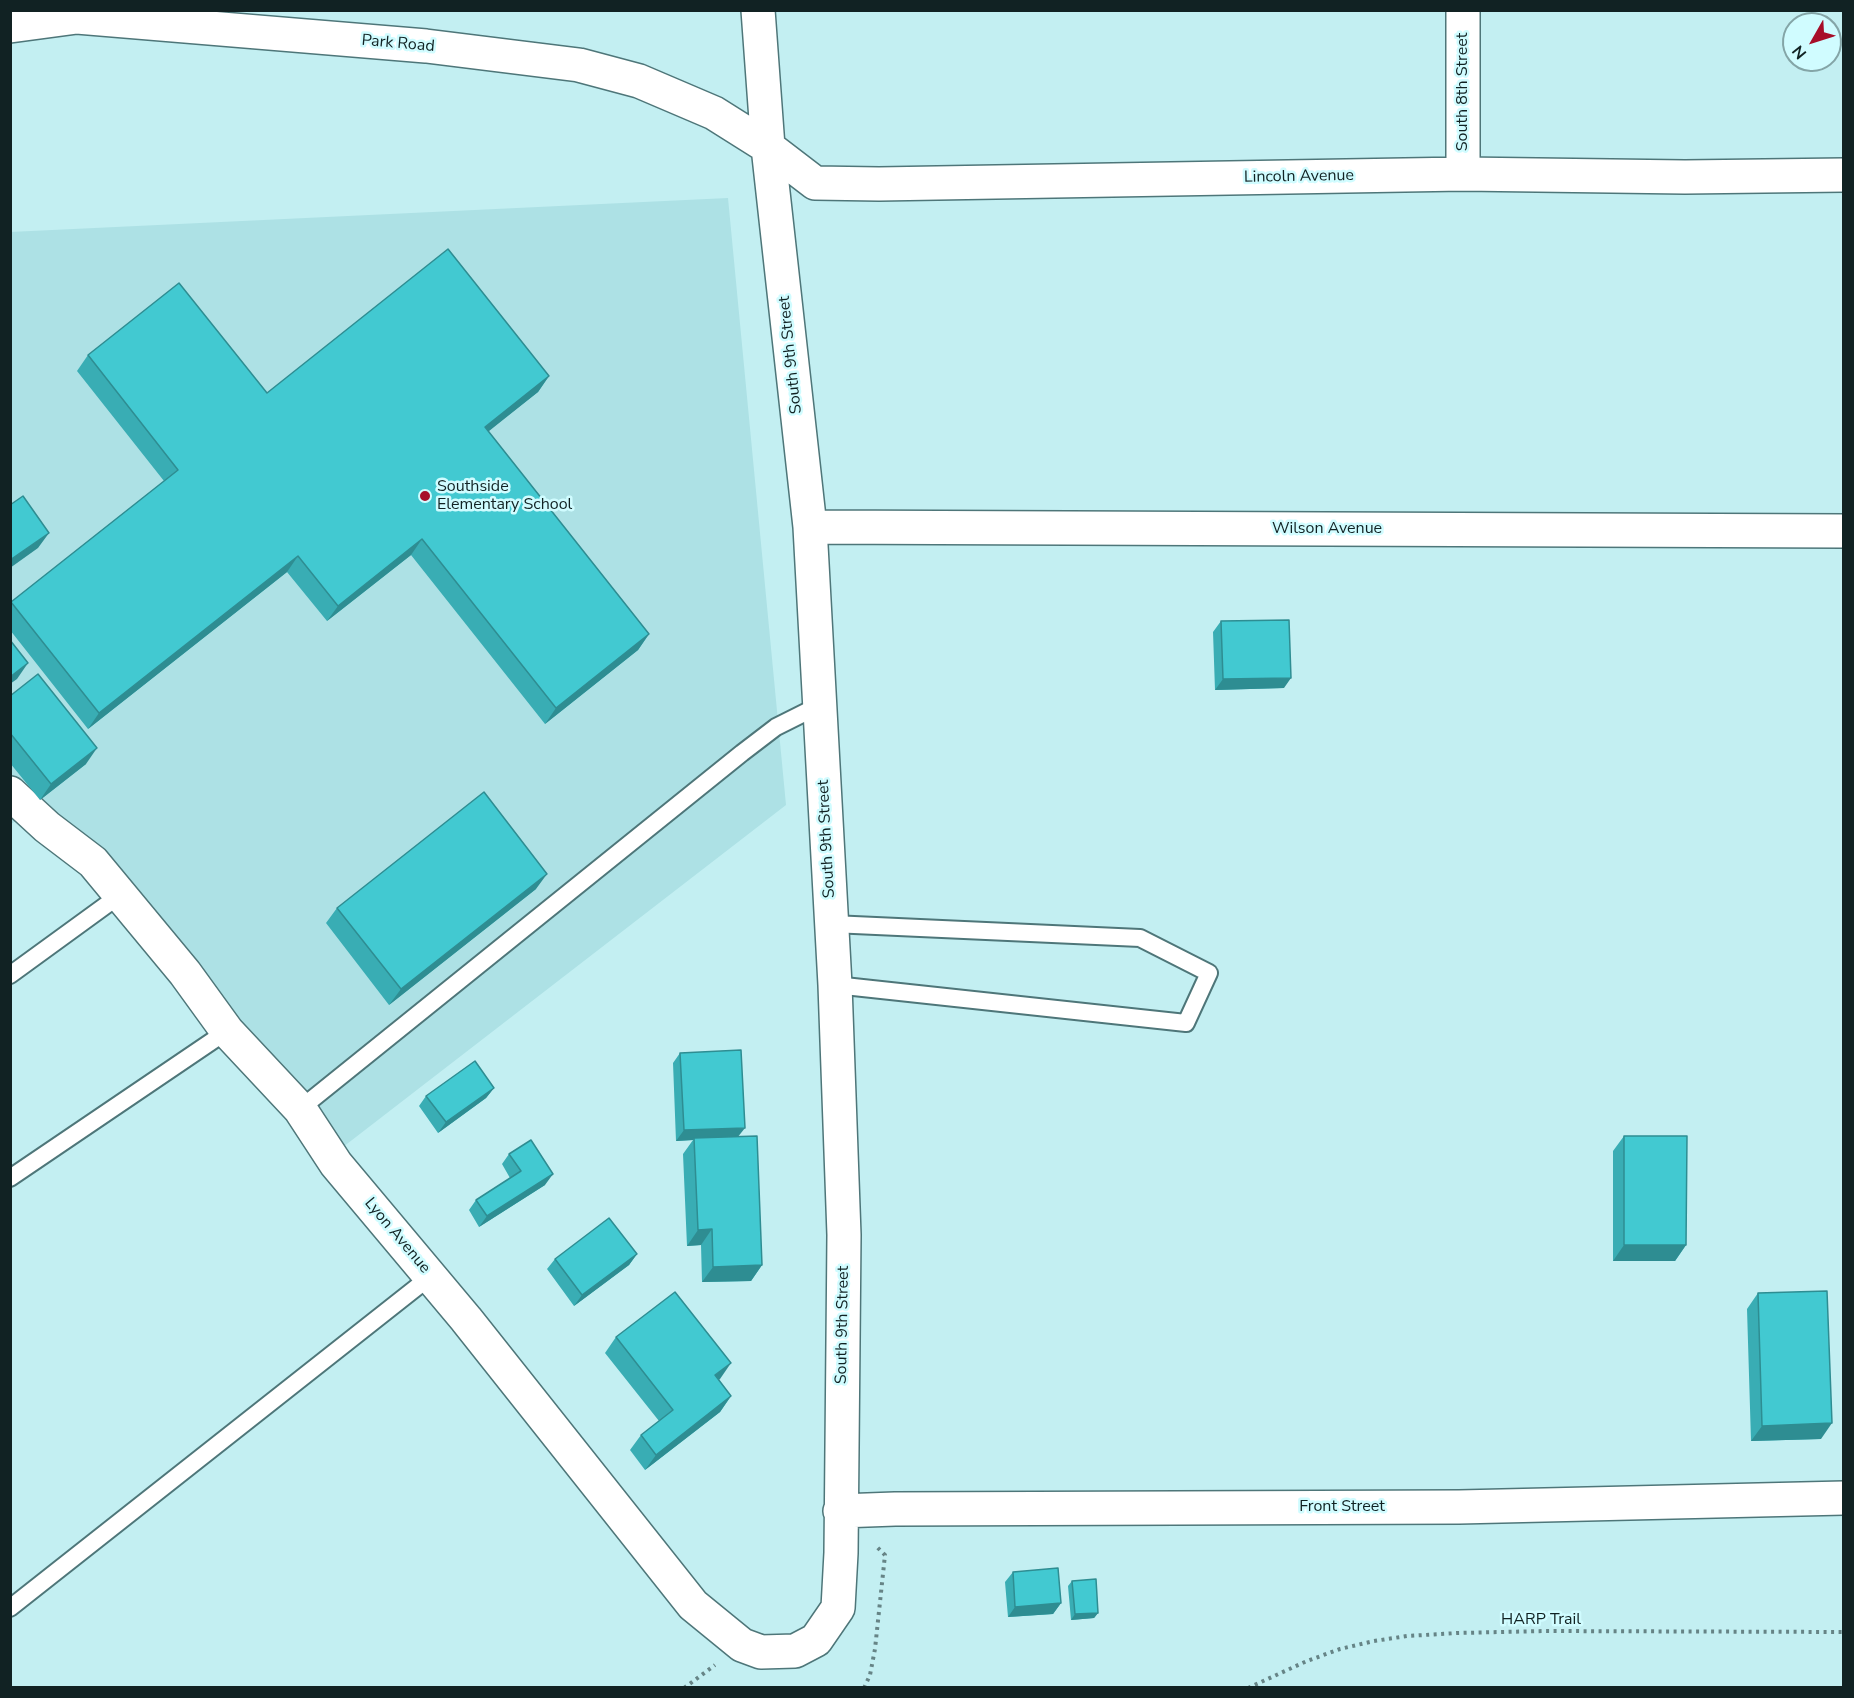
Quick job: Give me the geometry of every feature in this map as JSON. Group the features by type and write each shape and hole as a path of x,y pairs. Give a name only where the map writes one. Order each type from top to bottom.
{"street":[{"name":"South 9th Street","path":"758,10 768,147 810,527 835,985 844,1235 841,1553 838,1608 816,1640 795,1651"},
{"name":"South 8th Street","path":"1463,10 1463,174"},
{"name":"Park Road","path":"10,26 77,17 426,46 579,65 639,81 714,113 768,147"},
{"name":"Lincoln Avenue","path":"768,147 815,183 879,184 1463,174 1685,177 1844,175"},
{"name":"Wilson Avenue","path":"810,527 1844,531"},
{"name":"Lyon Avenue","path":"10,793 93,862 185,973 227,1031 300,1109 336,1164 431,1276 693,1605 742,1645 761,1652 795,1651"},
{"name":"Front Street","path":"840,1511 1459,1507 1844,1498"}],"lane":[{"path":"300,1109 742,753 776,727 820,705"},
{"path":"10,975 120,895"},
{"path":"832,924 1140,938 1209,973 1186,1023 835,985"},
{"path":"10,1178 227,1031"},
{"path":"10,1608 431,1276"}],"path":[{"path":"885,1547 885,1555"},
{"name":"HARP Trail","path":"1248,1688 1307,1661 1340,1649 1407,1636 1544,1631 1844,1632"}],"shaded area":[{"path":"728,198 786,805 343,1147 42,806 11,824 10,232"}],"building":[{"path":"448,249 549,376 485,427 649,634 556,708 422,539 338,606 298,556 99,713 11,602 178,470 88,355 179,283 267,393"},
{"path":"23,496 49,533 10,560 10,505"},
{"path":"1289,620 1291,678 1223,679 1221,621"},
{"path":"10,640 28,663 10,677"},
{"path":"38,674 97,748 51,784 10,733 10,696"},
{"path":"484,792 547,874 401,989 337,908"},
{"path":"741,1050 745,1128 684,1130 680,1053"},
{"path":"475,1061 494,1088 446,1122 426,1096"},
{"path":"757,1136 762,1265 713,1267 712,1229 698,1230 694,1138"},
{"path":"1624,1136 1687,1136 1686,1245 1624,1245"},
{"path":"531,1140 553,1174 487,1216 476,1200 521,1171 509,1154"},
{"path":"609,1218 637,1254 582,1295 555,1259"},
{"path":"1827,1291 1832,1423 1762,1426 1758,1293"},
{"path":"675,1292 731,1363 715,1375 731,1396 656,1455 641,1435 673,1410 616,1337"},
{"path":"1058,1568 1061,1603 1015,1607 1013,1572"},
{"path":"1096,1579 1098,1613 1075,1614 1072,1581"}],"place":[{"name":"Southside Elementary School","path":"425,496"}]}
